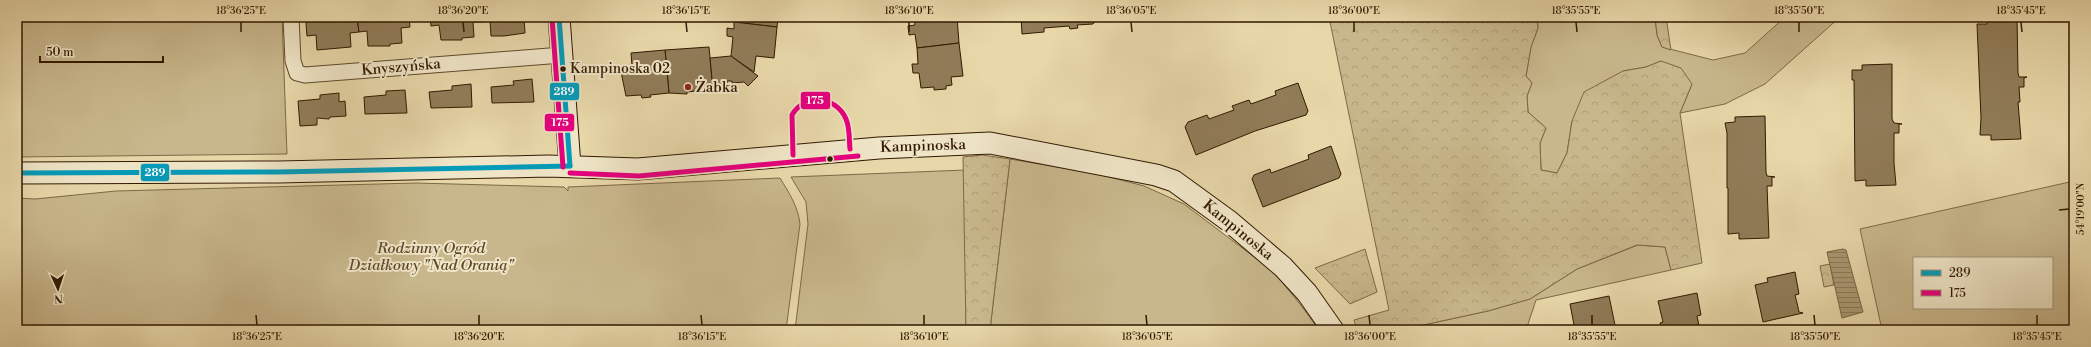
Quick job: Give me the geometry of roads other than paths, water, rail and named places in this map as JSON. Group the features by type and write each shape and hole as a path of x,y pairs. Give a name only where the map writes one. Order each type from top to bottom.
{"street":[{"name":"Knyszyńska","path":"291,17 293,61 297,73 305,75 562,55"},
{"path":"559,17 570,166"},
{"name":"Kampinoska","path":"17,173 279,172 570,166 638,169 879,148 990,144 1156,175 1174,181 1229,221 1283,267 1307,294 1333,330"}],"place":[{"name":"Kampinoska 02","path":"563,69"},
{"name":"Żabka","path":"688,87"}],"park label":[{"name":"Rodzinny Ogród Działkowy \"Nad Oranią\"","path":"431,256"}]}
